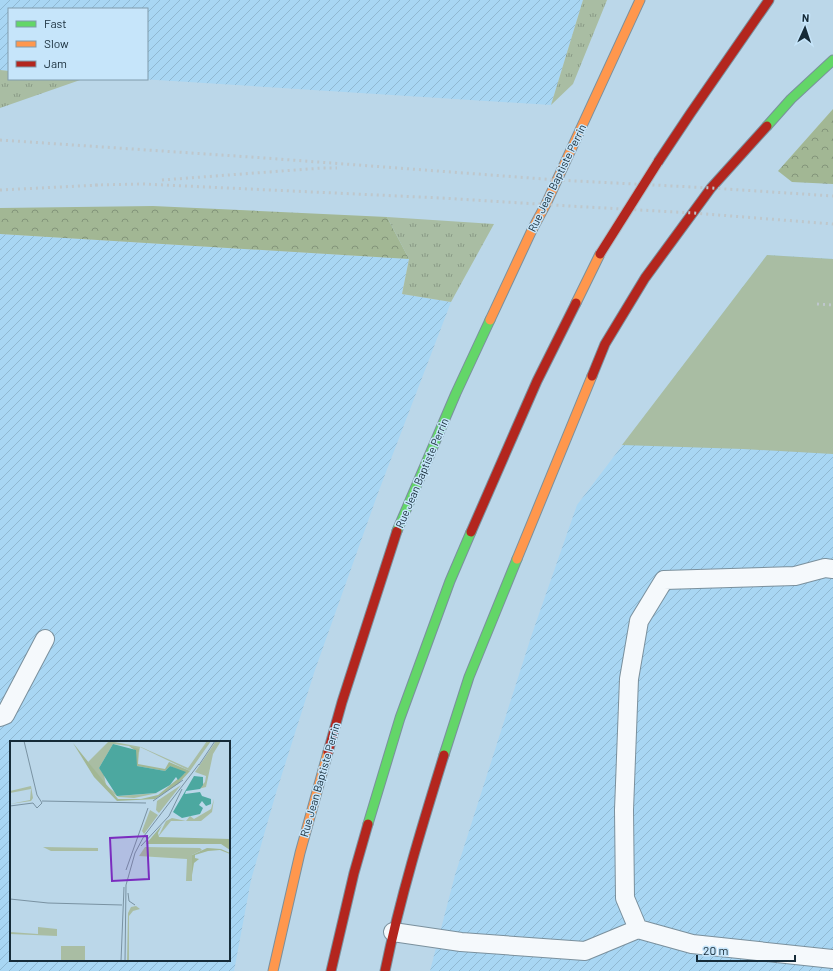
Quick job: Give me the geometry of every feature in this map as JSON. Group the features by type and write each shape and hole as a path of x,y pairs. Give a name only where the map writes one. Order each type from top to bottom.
{"main road":[{"name":"Rue Jean Baptiste Perrin","path":"273,971 300,853 342,702 395,535 456,393 546,204 640,0"},
{"path":"331,971 354,873 400,718 450,582 537,381 600,254 658,162 769,0"},
{"path":"385,971 393,932 427,809 469,677 605,344 645,278 711,188 791,99 833,60"}],"lane":[{"path":"638,929 625,898 624,810 629,679 639,621 664,580 795,576 825,568 833,569"},
{"path":"0,717 5,715 45,639"},
{"path":"393,932 461,942 585,951 638,929 692,944 833,958"}],"shaded area":[{"path":"0,0 583,0 551,105 148,79 148,8 8,8 8,71 0,70"},
{"path":"0,234 409,259 402,294 451,302 378,493 315,670 276,793 251,880 234,971 0,971"},
{"path":"767,255 833,259 833,971 430,971 455,875 532,634 577,505"}],"green space":[{"path":"583,0 607,0 573,84 551,105"},
{"path":"0,70 8,71 8,80 80,80 0,108"},
{"path":"833,109 833,184 792,182 778,171"},
{"path":"153,206 387,217 409,259 0,234 0,208"},
{"path":"387,217 494,224 451,302 402,294 409,259"},
{"path":"767,255 833,259 833,454 622,445"}],"railway":[{"path":"0,140 557,180 833,196"},
{"path":"162,180 337,168"},
{"path":"95,185 143,184 441,198 693,213 833,224"},
{"path":"0,190 100,185"},
{"path":"817,304 833,305"}],"traffic: fast":[{"path":"767,126 791,99 833,60"},
{"path":"397,531 456,393 490,320"},
{"path":"368,824 400,718 450,581 471,532"},
{"path":"444,755 469,677 517,559"}],"traffic: slow":[{"path":"490,320 532,230 546,204 640,0"},
{"path":"576,303 600,254"},
{"path":"517,559 592,376"},
{"path":"273,971 300,853 328,752"}],"traffic: jam":[{"path":"658,162 769,0"},
{"path":"592,376 605,344 645,278 711,188 767,126"},
{"path":"600,254 658,162"},
{"path":"471,532 537,381 576,303"},
{"path":"328,752 342,702 397,531"},
{"path":"385,971 404,889 444,755"},
{"path":"331,971 354,873 368,824"}]}
